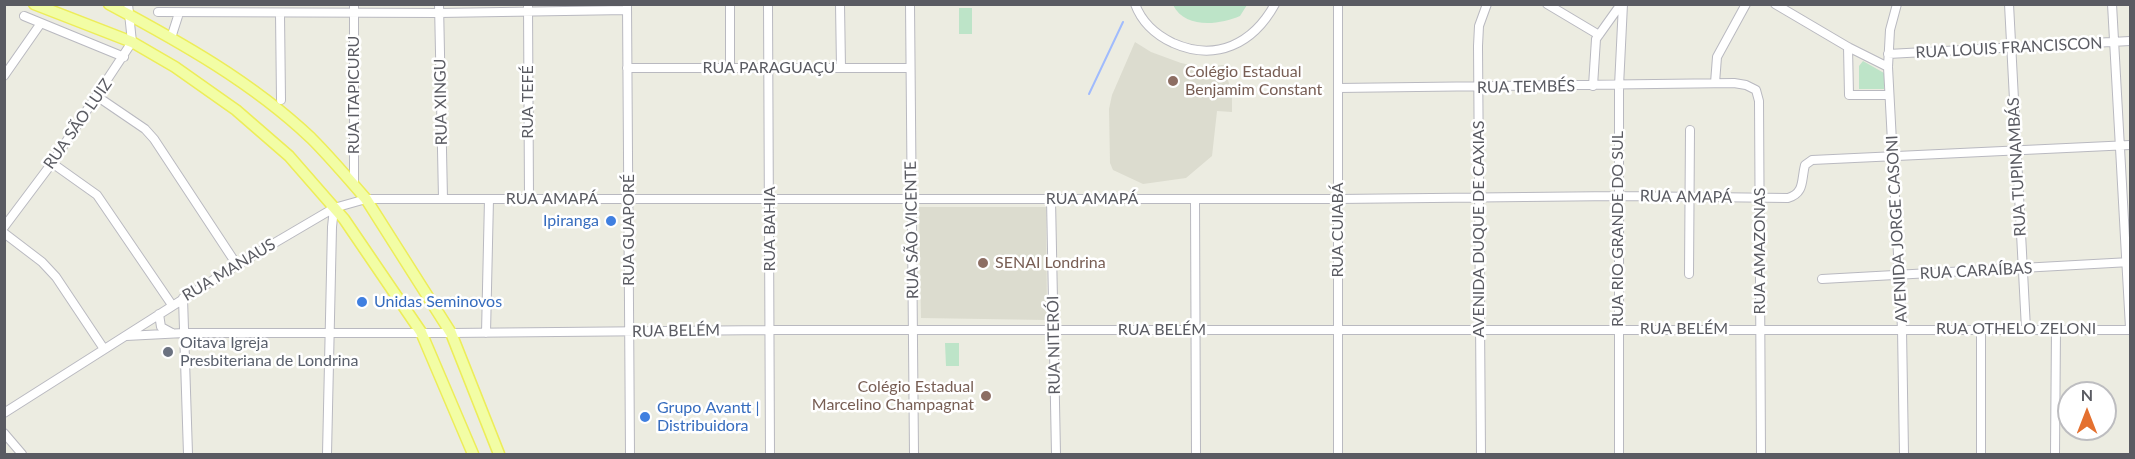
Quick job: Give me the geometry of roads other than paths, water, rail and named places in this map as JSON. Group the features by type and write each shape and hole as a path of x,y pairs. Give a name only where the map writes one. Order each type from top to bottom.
{"main road":[{"path":"34,4 132,42 183,72 236,110 289,156 344,219 422,332 470,453"},
{"path":"109,4 128,10 225,72 274,108 311,138 354,185 366,199 451,333 499,454"}],"street":[{"path":"220,13 227,4"},
{"path":"232,4 239,14"},
{"path":"730,4 730,67"},
{"name":"RUA BAHIA","path":"768,4 770,454"},
{"path":"840,4 841,68"},
{"name":"RUA SÃO VICENTE","path":"910,4 914,454"},
{"path":"1135,4 1144,22 1166,40 1187,49 1215,51 1234,46 1248,36 1264,22 1275,4"},
{"name":"RUA CUIABÁ","path":"1338,4 1338,454"},
{"name":"AVENIDA DUQUE DE CAXIAS","path":"1481,454 1479,26 1486,4"},
{"path":"1547,4 1599,35"},
{"path":"1593,86 1594,49 1599,35 1622,4"},
{"name":"RUA RIO GRANDE DO SUL","path":"1619,454 1618,196 1622,4"},
{"path":"1715,83 1717,57 1746,4"},
{"path":"1775,4 1887,67"},
{"name":"AVENIDA JORGE CASONI","path":"1897,4 1890,30 1887,67 1900,275 1904,454"},
{"name":"RUA TUPINAMBÁS","path":"2009,4 2026,329"},
{"path":"2112,4 2126,145 2130,329"},
{"path":"158,12 280,14 354,9 627,7"},
{"name":"RUA GUAPORÉ","path":"627,7 630,454"},
{"name":"RUA TEFÉ","path":"528,8 529,199"},
{"name":"RUA ITAPICURU","path":"354,9 354,185"},
{"name":"RUA XINGU","path":"439,9 443,199"},
{"path":"128,10 132,42"},
{"path":"171,38 179,13"},
{"path":"280,14 280,100"},
{"path":"24,16 124,57"},
{"path":"4,76 41,23"},
{"name":"RUA LOUIS FRANCISCON","path":"1888,54 2130,41"},
{"name":"RUA SÃO LUIZ","path":"4,228 98,97 132,42"},
{"path":"1848,47 1849,95 1889,95"},
{"path":"1849,67 1854,58 1861,54"},
{"name":"RUA PARAGUAÇU","path":"627,69 910,68"},
{"name":"RUA TEMBÉS","path":"1338,88 1479,88 1715,83"},
{"name":"RUA AMAZONAS","path":"1715,83 1746,85 1756,90 1759,100 1761,454"},
{"path":"98,97 145,129 154,139 237,265"},
{"path":"1689,274 1690,130"},
{"path":"1893,156 2126,145"},
{"name":"RUA AMAPÁ","path":"334,208 366,199 1338,199 1618,196 1759,199 1794,197 1802,187 1805,165 1812,160 1893,156"},
{"path":"52,163 97,195 172,305"},
{"path":"486,333 489,199"},
{"name":"RUA NITERÓI","path":"1051,199 1056,454"},
{"path":"1195,199 1197,454"},
{"path":"327,454 334,208"},
{"name":"RUA MANAUS","path":"4,413 183,298 334,208"},
{"path":"4,233 42,262 56,277 104,349"},
{"name":"RUA CARAÍBAS","path":"1822,279 2129,262"},
{"path":"183,298 188,454"},
{"path":"159,314 161,327 172,334"},
{"name":"RUA BELÉM","path":"126,336 184,333 770,330 1902,329"},
{"name":"RUA OTHELO ZELONI","path":"1902,329 2130,329"},
{"path":"2055,454 2056,329"},
{"path":"1981,330 1981,454"},
{"path":"4,433 22,454"}],"waterway":[{"path":"1089,94 1123,22"}],"place":[{"name":"Colégio Estadual Benjamim Constant","path":"1173,81"},
{"name":"Ipiranga","path":"611,221"},
{"name":"SENAI Londrina","path":"983,263"},
{"name":"Unidas Seminovos","path":"362,302"},
{"name":"Oitava Igreja Presbiteriana de Londrina","path":"168,352"},
{"name":"Colégio Estadual Marcelino Champagnat","path":"986,396"},
{"name":"Grupo Avantt | Distribuidora","path":"645,417"}]}
